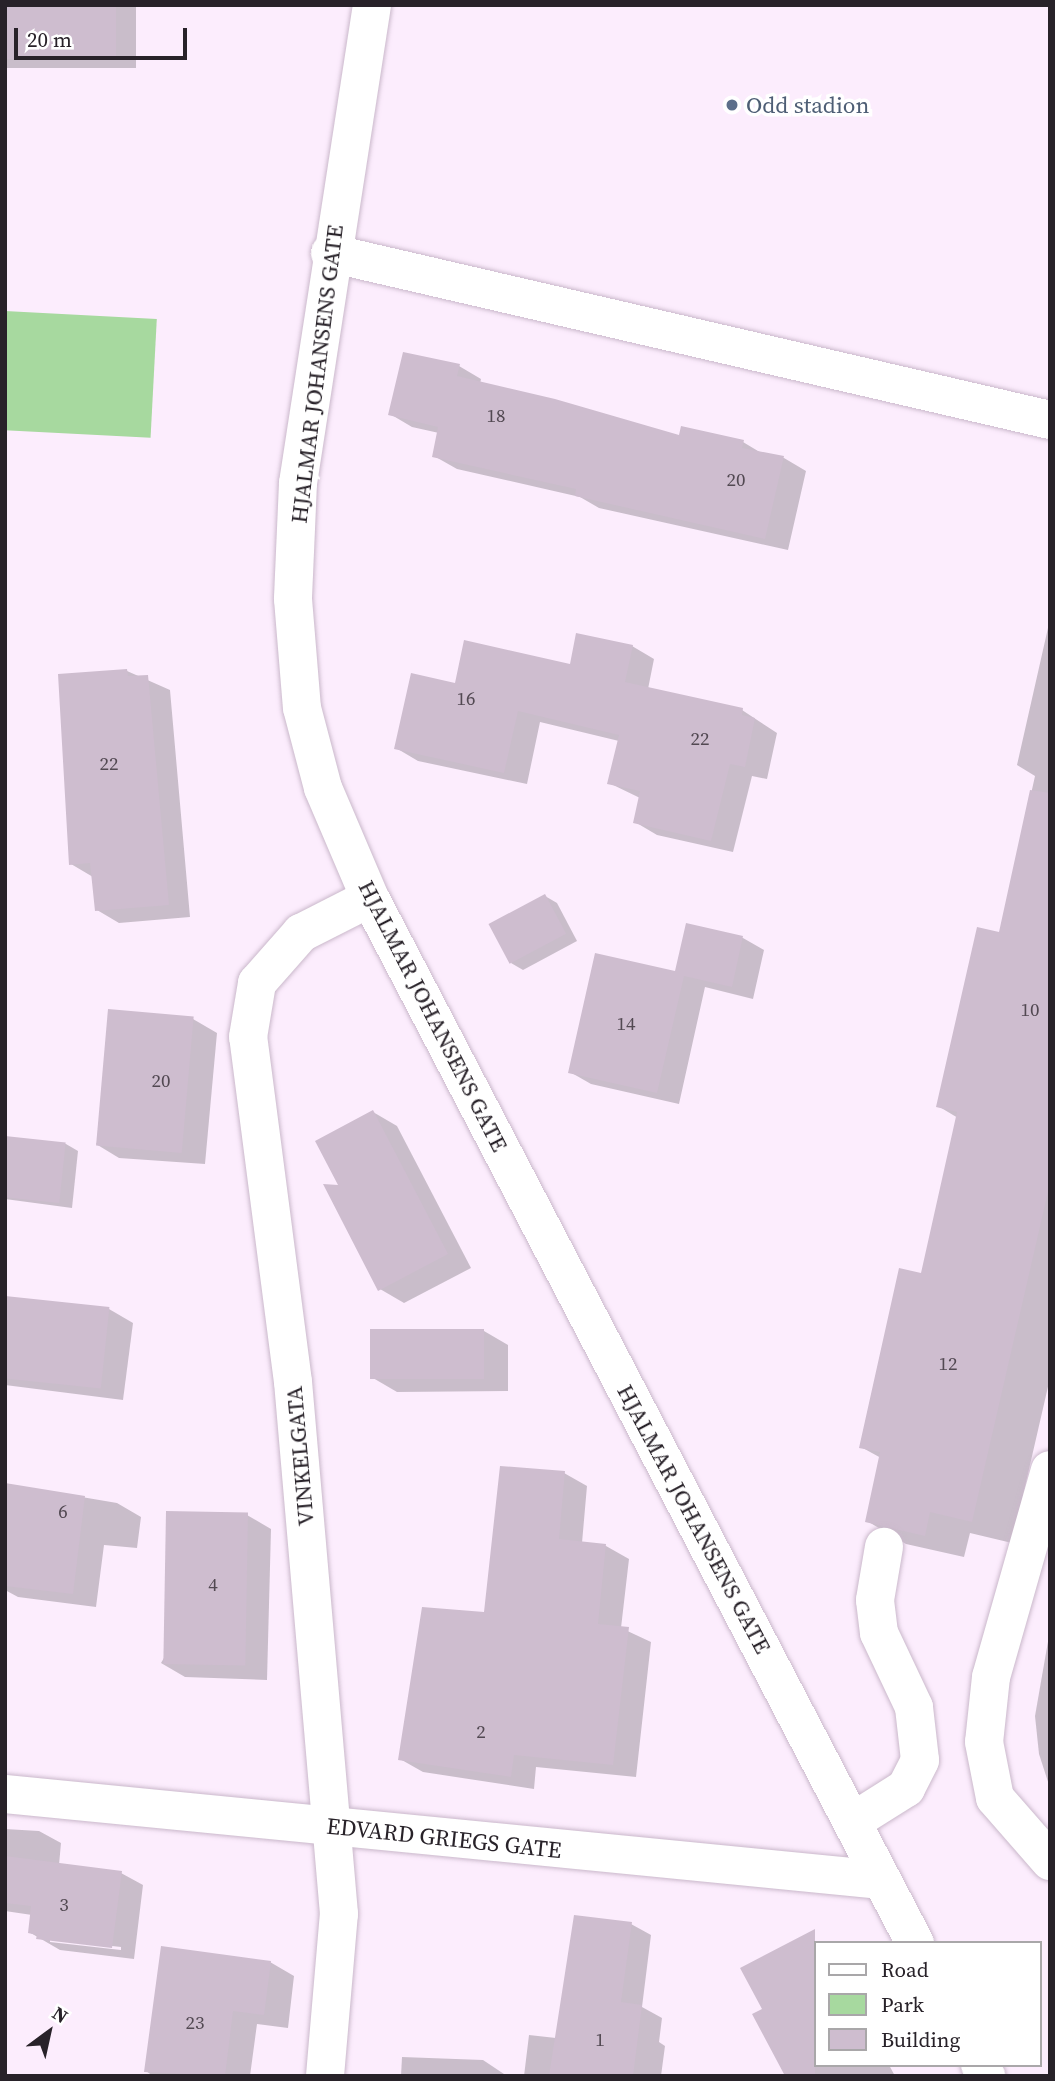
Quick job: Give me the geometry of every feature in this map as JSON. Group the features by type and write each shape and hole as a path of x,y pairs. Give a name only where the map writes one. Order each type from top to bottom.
{"street":[{"name":"HJALMAR JOHANSENS GATE","path":"372,5 331,253 298,483 293,599 302,708 323,788 370,898 914,1941"},
{"path":"331,253 1050,421"},
{"name":"VINKELGATA","path":"325,2076 339,1914 293,1382 248,1038 257,983 283,953 301,933 370,898"},
{"path":"1050,1470 992,1677 984,1742 995,1798 1050,1861"},
{"path":"852,1822 906,1788 920,1760 914,1707 879,1633 875,1600 884,1547"},
{"name":"EDVARD GRIEGS GATE","path":"5,1794 882,1880"}],"green space":[{"path":"5,311 157,319 151,438 5,430"}],"building":[{"path":"5,5 116,5 116,59 5,59"},
{"path":"403,352 460,364 457,376 555,399 679,435 681,426 744,440 742,448 784,456 765,539 575,496 576,489 432,457 438,427 388,415"},
{"path":"576,633 633,645 625,682 743,708 742,715 755,718 745,767 730,764 711,841 633,823 640,791 607,784 619,735 518,711 504,773 394,749 411,673 455,683 464,640 570,664"},
{"path":"127,669 128,676 148,675 169,905 95,911 90,863 69,865 58,674"},
{"path":"1030,790 1050,793 1050,1183 972,1522 930,1512 925,1536 865,1522 880,1452 859,1448 899,1268 921,1273 957,1112 936,1107 977,927 999,932"},
{"path":"545,894 566,934 510,964 488,924"},
{"path":"686,923 743,936 732,987 684,976 657,1093 568,1073 595,953 675,971"},
{"path":"108,1009 194,1016 182,1153 96,1145"},
{"path":"373,1110 448,1254 378,1291 323,1184 338,1185 315,1141"},
{"path":"5,1136 66,1142 59,1203 5,1197"},
{"path":"5,1296 109,1307 101,1389 5,1378"},
{"path":"370,1329 484,1329 484,1379 370,1379"},
{"path":"500,1466 565,1471 559,1539 606,1544 598,1624 629,1627 613,1765 514,1755 511,1777 398,1760 422,1607 484,1612"},
{"path":"5,1483 85,1496 73,1594 5,1586"},
{"path":"166,1511 248,1512 245,1665 163,1664"},
{"path":"5,1856 122,1871 112,1948 36,1939 37,1935 28,1933 31,1906 5,1903"},
{"path":"574,1915 632,1922 621,2002 642,2005 633,2076 549,2076"},
{"path":"815,1929 815,2076 785,2076 752,2014 762,2009 740,1968"},
{"path":"161,1946 271,1961 264,2015 233,2011 225,2076 144,2072"}],"place":[{"name":"Odd stadion","path":"732,105"}]}
